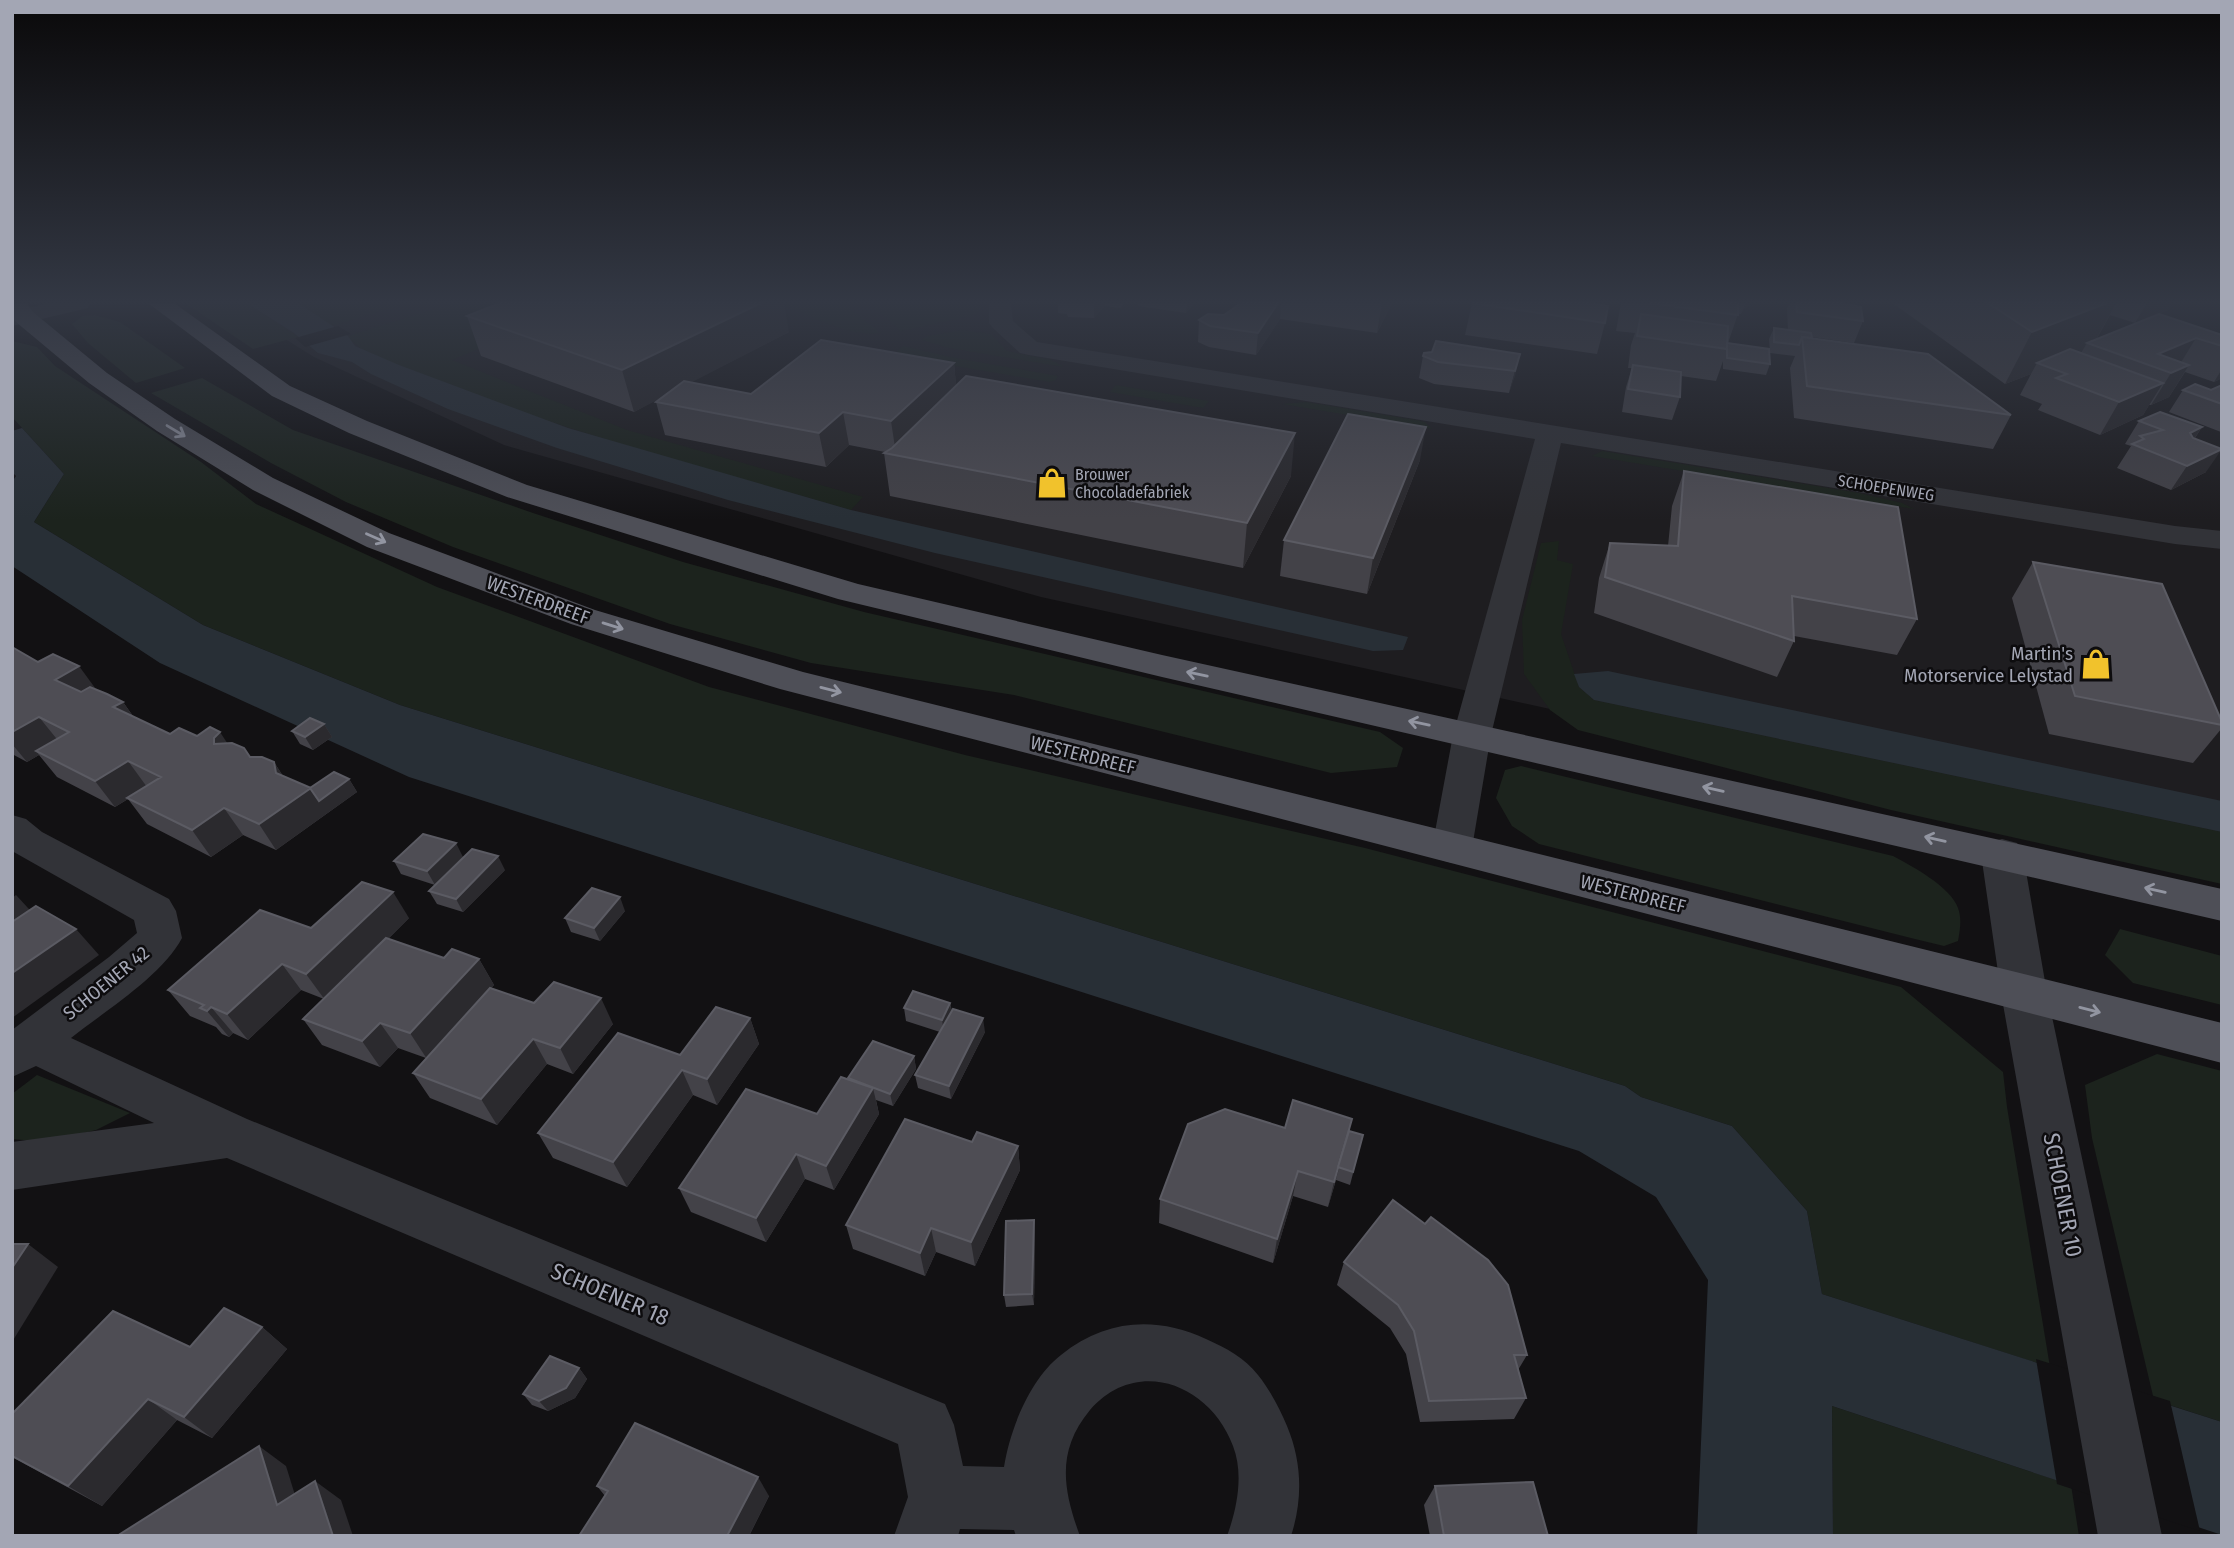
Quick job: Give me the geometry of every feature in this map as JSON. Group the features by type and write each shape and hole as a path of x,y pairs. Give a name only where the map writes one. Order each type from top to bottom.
{"main road":[{"name":"WESTERDREEF","path":"95,375 166,425 263,484 378,540 570,612 793,681 2222,1043"},
{"path":"259,375 281,391 358,428 517,491 849,592 1162,666 2222,905"}],"street":[{"name":"SCHOEPENWEG","path":"1196,375 2162,533 2222,540"},
{"path":"1452,848 1472,735 1550,433"},
{"name":"SCHOENER 42","path":"18,841 154,911 160,938 125,970 22,1050"},
{"name":"SCHOENER 10","path":"2001,854 2024,993 2127,1526"},
{"name":"SCHOENER 18","path":"22,1050 924,1425 933,1516 1042,1517 1035,1458 1046,1420 1067,1389 1094,1366 1126,1353 1160,1351 1194,1360 1224,1379 1249,1408 1264,1444 1269,1488 1259,1536"},
{"path":"12,1166 229,1135"}],"shaded area":[{"path":"12,375 69,375 201,462 256,504 437,587 709,687 965,755 1365,848 1901,987 2003,1072 2050,1367 1822,1294 1807,1211 1732,1126 1641,1097 1625,1086 400,705 203,625 34,522 64,474 12,417"},
{"path":"127,375 161,375 136,383"},
{"path":"353,375 2222,375 2222,857 1041,597 504,445"},
{"path":"374,375 426,375 568,428 851,510 1408,637 1403,650 1373,651 935,553 728,500 557,448 448,409"},
{"path":"422,375 490,375 627,430 863,497 851,510 578,431"},
{"path":"1010,375 1058,376 1056,380 1049,382"},
{"path":"202,378 293,430 683,562 864,612 1380,732 1403,748 1397,767 1331,773 1014,695 811,663 670,624 453,547 346,502 271,463 151,393"},
{"path":"1116,385 1209,401 1203,408 1110,392"},
{"path":"1306,402 1416,420 1425,422 1432,429 1282,404"},
{"path":"22,428 64,474 34,522 203,625 400,705 1625,1086 1641,1097 1732,1126 1807,1211 1822,1294 2222,1422 2222,1535 1832,1406 1833,1536 1697,1536 1708,1280 1656,1197 1579,1151 409,777 160,663 12,566 12,482 16,476 12,472 12,431"},
{"path":"1602,451 1859,493 1902,503 1914,509 1592,456"},
{"path":"1559,541 1557,560 1573,564 1561,634 1579,687 1594,700 2222,832 2222,884 1891,810 1578,730 1550,710 1524,674 1522,620 1541,543"},
{"path":"1608,671 2222,801 2222,832 1594,700 1579,687 1574,674"},
{"path":"1521,766 1893,856 1948,892 1960,916 1958,941 1944,946 1539,844 1512,826 1496,798 1505,770"},
{"path":"2120,929 2222,956 2222,1005 2133,983 2105,955"},
{"path":"2157,1054 2222,1071 2222,1422 2154,1400 2092,1138 2085,1085"},
{"path":"37,1075 130,1113 96,1130 45,1142 12,1139 12,1094"},
{"path":"1832,1406 2071,1485 2079,1536 1833,1536"}],"pier":[{"path":"2036,1359 2170,1401 2200,1531 2057,1484"}],"building":[{"path":"775,375 941,375 891,421 843,412 819,433 656,402 684,381 751,394"},
{"path":"1631,375 1681,375 1680,397 1628,389"},
{"path":"1806,375 1957,375 2011,415 1807,386"},
{"path":"2064,375 2142,375 2163,383 2119,402 2056,378"},
{"path":"966,376 1295,433 1247,523 884,453"},
{"path":"2195,384 2211,390 2222,385 2222,404 2183,390"},
{"path":"2160,412 2202,427 2190,433 2193,438 2222,449 2187,466 2132,444 2144,439 2140,436 2163,430 2139,421"},
{"path":"1348,414 1426,427 1373,558 1284,540"},
{"path":"1684,471 1898,507 1917,619 1792,596 1794,641 1605,577 1610,543 1678,546"},
{"path":"2033,562 2162,584 2222,725 2075,696"},
{"path":"12,647 38,662 53,654 79,666 55,680 81,692 90,687 107,694 123,702 113,707 170,734 179,728 197,736 210,727 220,732 214,738 214,744 232,743 244,748 250,757 262,757 274,762 276,773 311,788 259,824 224,808 192,830 127,798 161,777 128,761 95,781 36,751 69,732 39,717 12,732"},
{"path":"310,718 324,724 305,737 292,731"},
{"path":"334,772 349,779 319,801 310,788"},
{"path":"423,834 456,843 427,871 394,861"},
{"path":"472,849 498,856 456,899 429,891"},
{"path":"362,882 393,892 306,974 282,964 227,1014 211,1007 207,1011 200,1008 204,1005 168,990 260,910 311,928"},
{"path":"592,888 620,897 594,928 565,918"},
{"path":"36,906 76,929 12,973 12,922"},
{"path":"386,938 444,958 452,949 479,959 410,1033 380,1023 362,1041 303,1019"},
{"path":"554,982 601,998 560,1048 533,1039 481,1099 413,1073 490,988 534,1003"},
{"path":"913,991 950,1003 942,1020 904,1008"},
{"path":"716,1007 750,1018 707,1079 682,1070 613,1162 538,1133 618,1033 680,1055"},
{"path":"953,1009 983,1018 949,1086 915,1075"},
{"path":"873,1041 914,1056 890,1094 848,1078"},
{"path":"841,1077 873,1088 826,1166 796,1154 756,1218 679,1188 746,1089 817,1114"},
{"path":"1293,1100 1352,1119 1334,1182 1298,1171 1277,1239 1160,1199 1188,1124 1225,1109 1285,1128"},
{"path":"905,1119 972,1142 977,1132 1018,1146 971,1242 931,1228 920,1253 846,1225"},
{"path":"1349,1131 1363,1135 1353,1172 1338,1167"},
{"path":"1393,1200 1425,1224 1431,1217 1488,1260 1508,1285 1527,1355 1514,1355 1526,1398 1429,1401 1414,1331 1398,1305 1344,1262"},
{"path":"1034,1220 1032,1294 1004,1295 1006,1221"},
{"path":"12,1244 28,1244 12,1268"},
{"path":"224,1308 262,1327 184,1417 148,1399 68,1486 12,1456 12,1414 113,1311 190,1347"},
{"path":"550,1356 579,1368 566,1388 539,1401 523,1394"},
{"path":"635,1423 758,1477 727,1536 579,1536 608,1491 597,1486"},
{"path":"259,1446 277,1505 315,1481 333,1536 117,1536"},
{"path":"1533,1482 1548,1536 1444,1536 1435,1486"}],"place":[{"name":"Brouwer Chocoladefabriek","path":"1052,483"},
{"name":"Martin's Motorservice Lelystad","path":"2096,664"}]}
